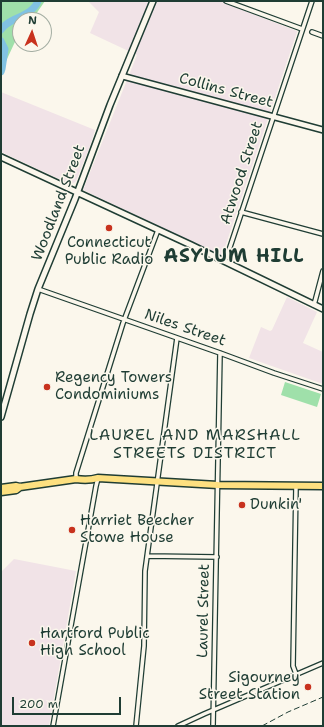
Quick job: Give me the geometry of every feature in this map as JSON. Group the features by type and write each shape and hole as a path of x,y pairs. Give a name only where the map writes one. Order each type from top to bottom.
{"main road":[{"name":"Woodland Street","path":"1,417 38,289 77,193 108,109 153,1"},
{"path":"1,157 323,309"},
{"path":"1,488 16,486 20,487 93,475 98,478 218,485 323,486"},
{"path":"1,492 16,490 20,487"}],"street":[{"path":"226,1 302,29"},
{"name":"Atwood Street","path":"225,262 312,1"},
{"path":"312,32 323,36"},
{"name":"Collins Street","path":"122,76 323,130"},
{"path":"241,212 323,234"},
{"path":"76,479 78,465 124,320 158,230"},
{"path":"314,305 323,271"},
{"name":"Niles Street","path":"38,289 220,353 274,374 323,389"},
{"path":"136,726 144,646 145,572 177,338"},
{"name":"Laurel Street","path":"213,726 220,353"},
{"path":"53,726 98,478"},
{"path":"296,486 293,666 296,674"},
{"path":"147,556 217,557"},
{"path":"178,726 323,663"}],"shaded area":[{"path":"88,1 225,1 224,3 297,31 222,256 83,190 137,55 90,33 99,12"},
{"path":"1,92 95,130 90,146 74,183 70,184 1,152"},
{"path":"287,297 317,312 303,343 323,352 323,384 249,358 261,327 270,331 272,330"},
{"name":"Hartford Public High School","path":"14,559 76,571 49,726 1,726 1,572"}],"green space":[{"path":"1,1 45,1 37,12 12,12 12,48 1,72"},
{"path":"285,382 321,394 317,407 281,395"}],"waterway":[{"path":"1,30 8,23 31,11 38,1"},
{"path":"1,41 5,49 1,72"}],"railway":[{"path":"262,726 288,712 323,697"}],"place":[{"name":"Connecticut Public Radio","path":"109,228"},
{"name":"Regency Towers Condominiums","path":"47,387"},
{"name":"Dunkin'","path":"242,505"},
{"name":"Harriet Beecher Stowe House","path":"72,530"},
{"name":"Hartford Public High School","path":"32,643"},
{"name":"Sigourney Street Station","path":"308,687"}],"district":[{"name":"ASYLUM HILL","path":"234,257"},
{"name":"LAUREL AND MARSHALL STREETS DISTRICT","path":"195,445"}]}
